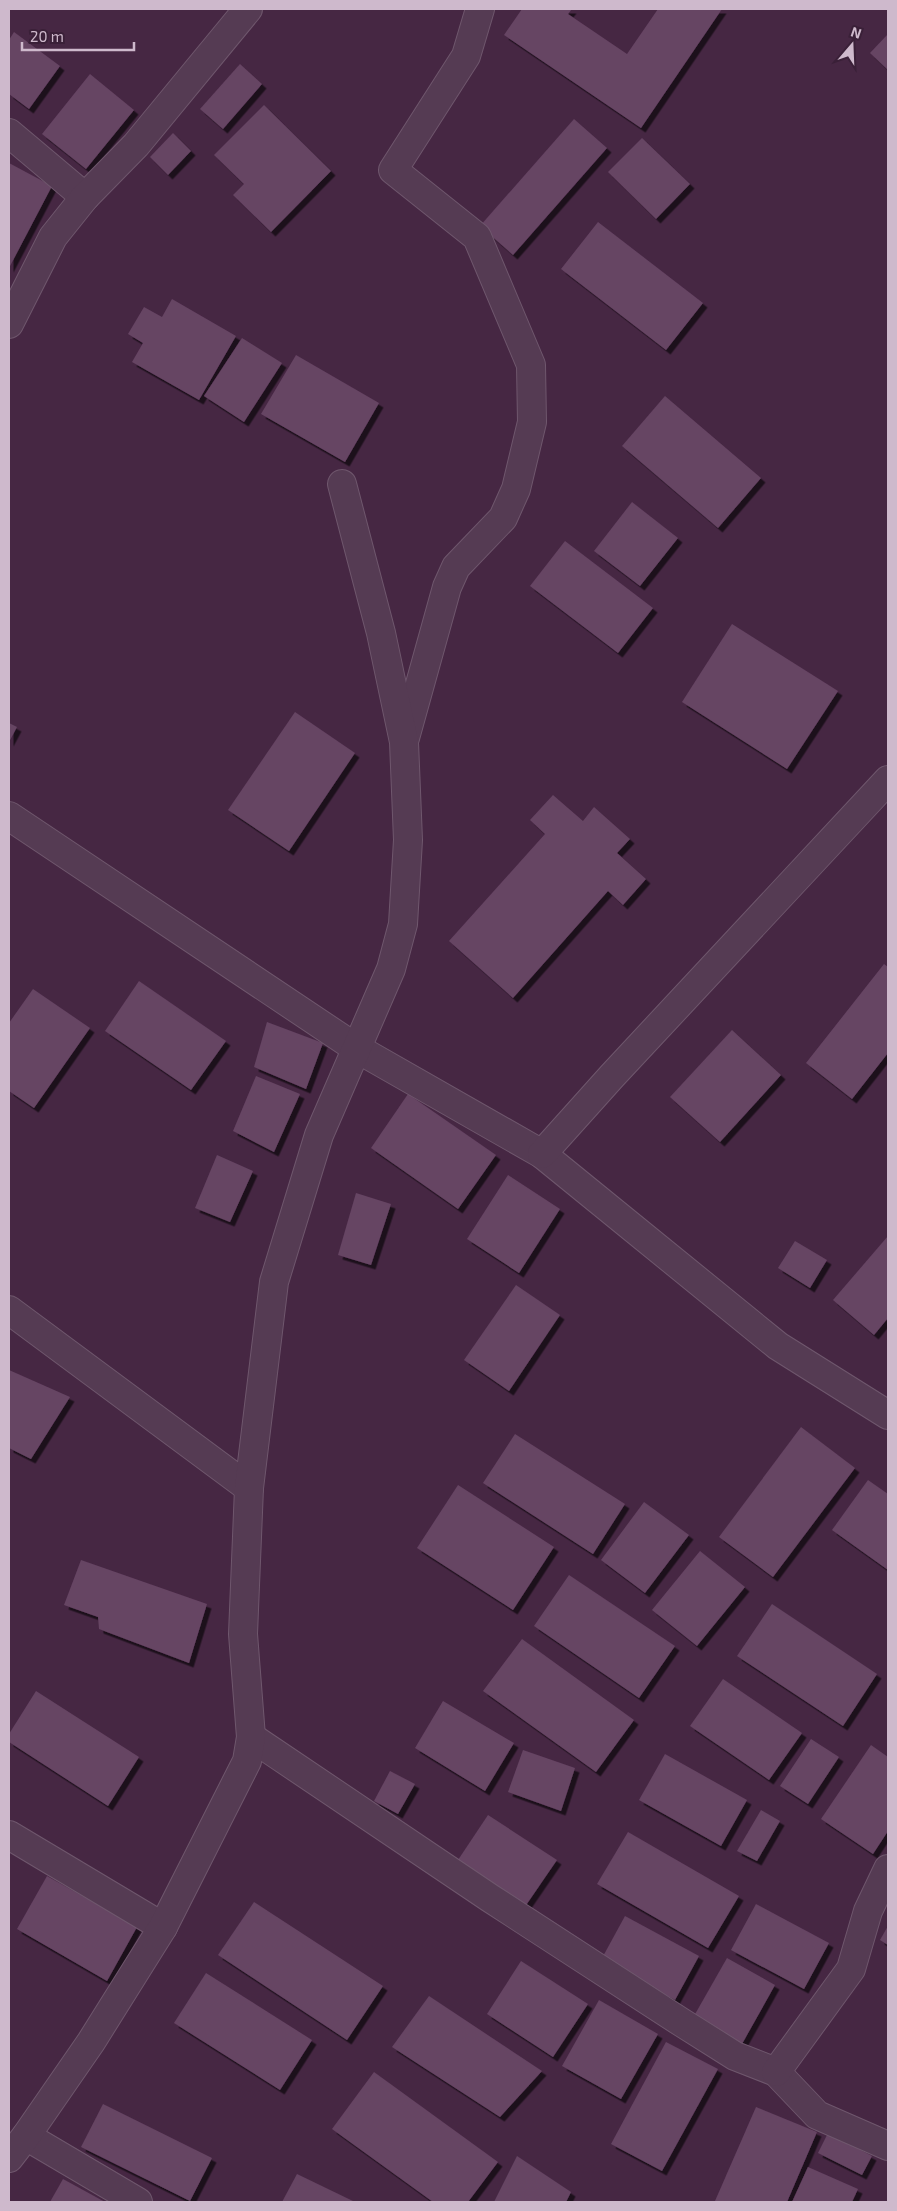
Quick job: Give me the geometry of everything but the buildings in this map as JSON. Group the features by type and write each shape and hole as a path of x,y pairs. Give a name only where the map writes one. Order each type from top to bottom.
{"street":[{"path":"9,324 53,237 85,197 136,145 248,9"},
{"path":"404,742 447,587 456,567 503,518 516,489 532,422 531,365 477,237 392,170 466,56 480,9"},
{"path":"9,133 85,197"},
{"path":"9,2158 91,2042 163,1927 247,1761 251,1737 243,1634 249,1488 274,1282 319,1135 391,969 403,924 408,840 404,742 381,633 342,484"},
{"path":"542,1154 612,1076 888,780"},
{"path":"9,816 356,1048 542,1154 778,1346 888,1415"},
{"path":"9,1310 249,1488"},
{"path":"251,1737 498,1904 681,2022 735,2056 776,2072 817,2115 888,2146"},
{"path":"9,1835 163,1927"},
{"path":"776,2072 851,1969 868,1911 888,1869"},
{"path":"26,2136 138,2202"}]}
